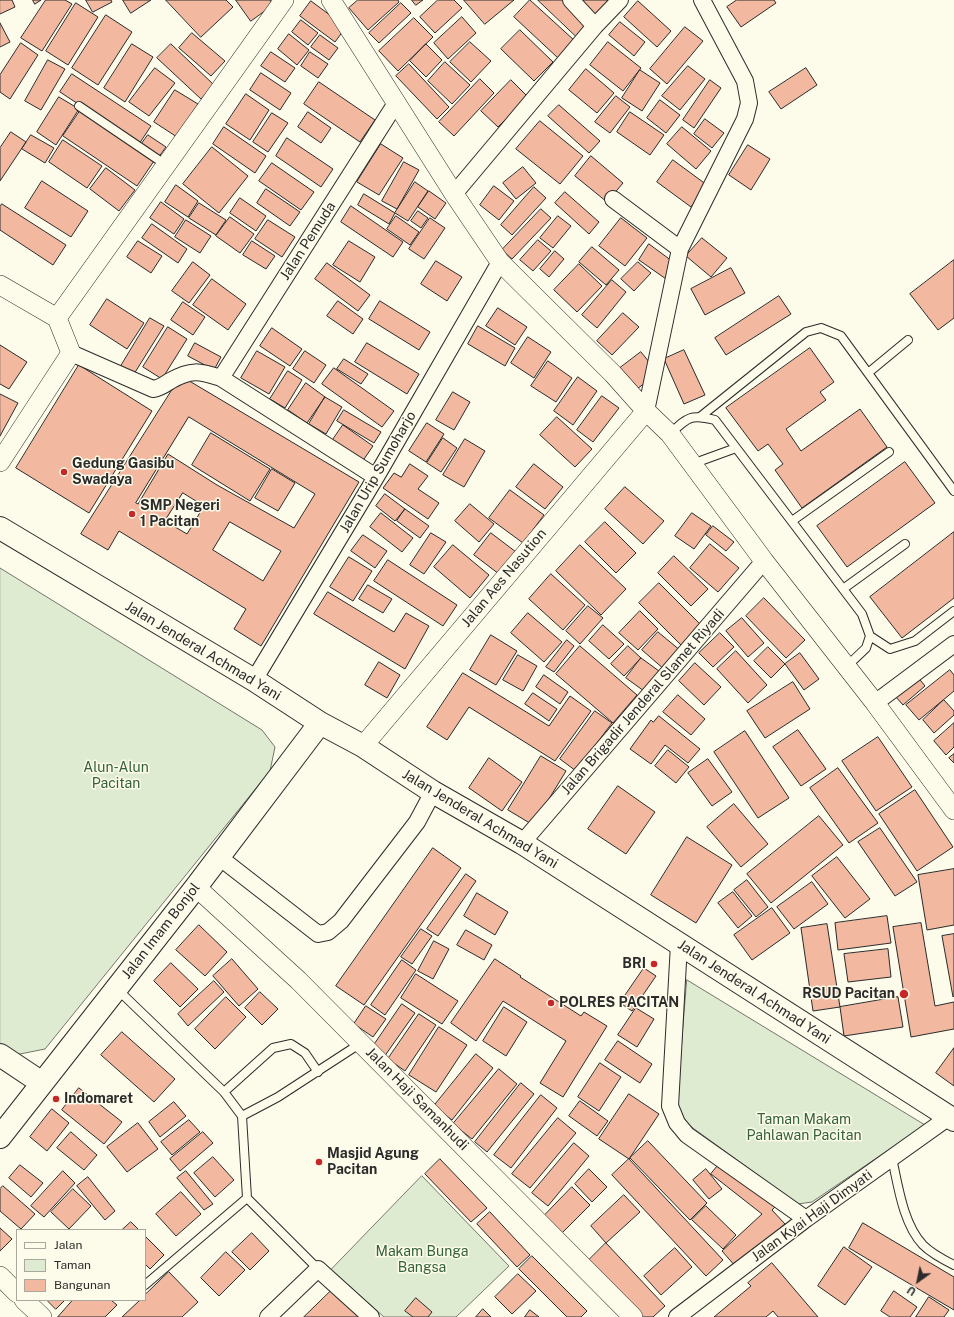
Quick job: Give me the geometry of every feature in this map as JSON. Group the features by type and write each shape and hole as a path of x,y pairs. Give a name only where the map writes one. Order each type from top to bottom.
{"main road":[{"name":"Jalan Jenderal Achmad Yani","path":"0,528 254,680 320,723 363,746 434,792 522,843 951,1118"},
{"name":"Jalan Imam Bonjol","path":"0,1137 196,887 320,723"},
{"path":"0,1055 42,1083"}],"street":[{"path":"57,318 284,0"},
{"path":"331,0 454,194 500,262 613,374 646,411 670,434 764,561 874,703 954,810"},
{"path":"571,0 595,26"},
{"path":"454,194 595,26 620,0"},
{"path":"646,411 680,249 745,119 749,103 745,81 702,0"},
{"name":"Jalan Pemuda","path":"221,378 396,103"},
{"path":"613,199 680,249"},
{"name":"Jalan Urip Sumoharjo","path":"254,680 376,477 500,262"},
{"path":"0,285 57,318 70,353 153,389 158,388 179,376 194,372 202,372 221,378 376,477"},
{"path":"0,462 70,353"},
{"name":"Jalan Aes Nasution","path":"363,746 646,411"},
{"name":"Jalan Brigadir Jenderal Slamet Riyadi","path":"522,843 764,561"},
{"path":"874,703 954,644"},
{"path":"219,857 318,934 328,932 341,921 417,822 434,792"},
{"name":"Jalan Haji Samanhudi","path":"196,887 298,980 633,1317"},
{"path":"679,944 670,1106 677,1123 687,1135 806,1219"},
{"name":"Jalan Kyai Haji Dimyati","path":"677,1317 806,1219 951,1118"},
{"path":"268,1317 318,1269 371,1317"},
{"path":"0,1276 16,1292"},
{"path":"25,1301 42,1317"}],"lane":[{"path":"79,106 166,165"},
{"path":"700,417 806,332 821,328 841,336 954,491"},
{"path":"868,373 908,340"},
{"path":"670,434 687,419 700,417 715,420 862,614 870,636 890,649 915,641 954,610"},
{"path":"692,464 736,448"},
{"path":"792,521 889,452"},
{"path":"843,588 905,544"},
{"path":"846,667 866,648 870,636"},
{"path":"116,989 224,1092 242,1116 247,1198 318,1269"},
{"path":"242,1116 278,1097 361,1043"},
{"path":"224,1092 274,1048 285,1045 291,1044 305,1054 318,1072"},
{"path":"892,1158 902,1204 914,1233 923,1245 954,1265"},
{"path":"146,1284 247,1198"}],"green space":[{"name":"Alun-Alun Pacitan","path":"0,568 262,730 275,747 270,771 45,1049 5,1057 0,1054"},
{"name":"Taman Makam Pahlawan Pacitan","path":"687,980 925,1125 812,1202 798,1204 686,1123 677,1103"},
{"name":"Makam Bunga Bangsa","path":"422,1176 509,1266 456,1317 384,1317 331,1270"}],"building":[{"path":"0,0 12,0 15,7 0,14"},
{"path":"33,0 41,0 35,4"},
{"path":"46,0 65,0 72,4 42,51 21,38"},
{"path":"86,0 111,0 112,2 93,12"},
{"path":"123,0 151,0 131,13"},
{"path":"166,0 226,0 233,7 201,37"},
{"path":"236,0 270,0 273,5 251,21"},
{"path":"358,0 398,0 399,2 368,30 349,8"},
{"path":"412,0 423,0 416,5"},
{"path":"438,0 454,0 462,8 435,33 420,17"},
{"path":"464,0 514,0 485,24"},
{"path":"530,0 575,41 558,58 514,17"},
{"path":"538,0 565,0 589,23 576,36"},
{"path":"577,0 607,0 610,3 597,18"},
{"path":"737,0 774,0 776,3 741,27 727,7"},
{"path":"311,1 346,27 335,42 300,16"},
{"path":"638,1 671,31 657,47 624,17"},
{"path":"76,3 98,17 68,65 46,51"},
{"path":"401,3 411,13 379,43 369,33"},
{"path":"106,15 132,32 98,85 72,68"},
{"path":"462,17 476,33 448,59 434,43"},
{"path":"414,18 433,37 398,71 379,51"},
{"path":"301,20 318,33 308,45 292,32"},
{"path":"620,22 645,42 634,56 609,35"},
{"path":"0,23 10,42 0,47"},
{"path":"685,27 703,41 667,84 650,69"},
{"path":"520,30 553,62 534,81 501,49"},
{"path":"192,33 225,61 211,76 179,48"},
{"path":"289,34 309,50 297,65 278,49"},
{"path":"320,35 338,48 329,60 311,47"},
{"path":"470,42 491,61 471,82 450,62"},
{"path":"608,42 641,68 623,91 590,65"},
{"path":"21,43 38,55 10,99 0,92 0,75"},
{"path":"132,44 153,57 125,102 104,88"},
{"path":"171,44 214,85 201,99 157,58"},
{"path":"426,44 442,60 426,77 410,61"},
{"path":"271,52 295,68 285,82 261,66"},
{"path":"310,52 328,64 318,78 301,66"},
{"path":"48,60 65,69 41,110 25,101"},
{"path":"445,62 470,85 452,104 428,81"},
{"path":"409,64 449,107 437,119 396,76"},
{"path":"688,66 705,79 680,110 662,96"},
{"path":"155,68 175,83 149,116 129,102"},
{"path":"806,68 817,85 781,109 769,92"},
{"path":"586,69 614,93 597,113 569,90"},
{"path":"640,70 660,83 642,111 622,98"},
{"path":"261,73 291,93 280,110 250,90"},
{"path":"72,74 151,126 139,144 60,92"},
{"path":"480,79 494,93 454,136 439,122"},
{"path":"511,80 528,97 498,127 481,111"},
{"path":"710,80 721,88 694,128 683,120"},
{"path":"319,82 375,120 360,142 304,104"},
{"path":"175,90 198,104 177,137 154,122"},
{"path":"246,94 269,110 250,140 226,124"},
{"path":"616,96 630,107 610,133 595,122"},
{"path":"59,97 79,109 56,145 37,132"},
{"path":"660,100 680,115 666,133 647,118"},
{"path":"559,105 600,141 589,153 548,116"},
{"path":"80,111 154,161 137,186 63,136"},
{"path":"308,112 331,128 321,143 298,127"},
{"path":"630,112 664,135 650,155 617,132"},
{"path":"272,113 288,123 268,152 253,142"},
{"path":"705,119 724,133 712,148 694,134"},
{"path":"540,121 583,156 560,184 516,149"},
{"path":"224,127 266,156 255,173 213,144"},
{"path":"682,127 711,151 696,169 667,144"},
{"path":"11,132 26,142 0,181 0,148"},
{"path":"31,135 54,148 45,163 22,149"},
{"path":"148,135 166,147 158,158 140,146"},
{"path":"287,138 333,169 321,187 276,156"},
{"path":"63,140 102,166 87,188 49,162"},
{"path":"381,144 403,158 379,195 357,182"},
{"path":"748,145 770,159 751,190 729,175"},
{"path":"212,147 248,176 219,213 183,184"},
{"path":"591,156 623,183 607,202 575,176"},
{"path":"673,160 707,185 691,207 657,182"},
{"path":"404,162 419,170 397,209 382,201"},
{"path":"272,163 314,192 301,210 259,181"},
{"path":"523,167 536,183 516,199 503,183"},
{"path":"106,168 135,190 119,211 90,189"},
{"path":"42,181 88,211 71,237 25,208"},
{"path":"415,182 428,191 408,221 395,213"},
{"path":"176,185 198,201 188,217 165,202"},
{"path":"494,186 514,201 499,220 480,205"},
{"path":"534,187 546,198 512,235 501,225"},
{"path":"266,189 300,212 290,226 257,203"},
{"path":"429,191 446,203 435,219 418,207"},
{"path":"565,192 599,222 589,234 555,203"},
{"path":"364,194 395,213 389,224 358,205"},
{"path":"240,198 266,216 256,231 230,213"},
{"path":"161,202 184,219 174,234 150,218"},
{"path":"199,203 226,220 216,235 189,218"},
{"path":"2,204 66,245 53,265 0,230 0,207"},
{"path":"351,206 403,242 393,257 341,222"},
{"path":"541,209 551,218 512,259 502,250"},
{"path":"418,211 428,218 421,228 411,221"},
{"path":"396,216 419,232 410,245 387,229"},
{"path":"558,216 571,226 553,248 540,238"},
{"path":"230,217 254,234 240,253 216,236"},
{"path":"430,218 445,228 424,259 409,249"},
{"path":"621,218 647,238 625,266 599,246"},
{"path":"186,220 211,236 200,253 175,237"},
{"path":"268,220 295,237 282,257 255,239"},
{"path":"152,224 187,249 178,263 142,238"},
{"path":"702,238 727,258 711,277 686,256"},
{"path":"538,240 551,251 533,271 520,260"},
{"path":"138,241 162,256 151,273 127,257"},
{"path":"252,241 275,256 266,269 243,255"},
{"path":"349,241 375,257 360,282 333,265"},
{"path":"649,244 676,264 666,279 639,260"},
{"path":"592,247 619,270 606,285 579,262"},
{"path":"555,251 564,259 549,277 540,269"},
{"path":"954,260 954,318 938,330 910,294"},
{"path":"436,261 462,277 447,301 421,284"},
{"path":"193,262 210,275 189,303 172,291"},
{"path":"638,262 651,273 634,291 621,279"},
{"path":"327,263 370,295 358,311 315,279"},
{"path":"579,264 602,286 577,312 554,290"},
{"path":"731,268 745,293 705,315 691,289"},
{"path":"212,279 246,304 228,330 193,305"},
{"path":"612,280 626,292 597,328 582,315"},
{"path":"779,296 791,314 726,355 715,338"},
{"path":"107,299 144,323 127,349 90,325"},
{"path":"338,301 363,319 353,334 327,316"},
{"path":"380,301 430,332 419,350 369,319"},
{"path":"183,302 205,317 193,335 171,320"},
{"path":"498,308 527,327 515,345 486,326"},
{"path":"623,313 639,327 612,355 597,341"},
{"path":"150,318 164,326 134,374 121,366"},
{"path":"478,326 515,348 505,366 468,344"},
{"path":"168,327 187,339 162,379 143,367"},
{"path":"272,328 302,349 290,366 260,346"},
{"path":"528,337 551,352 534,378 511,363"},
{"path":"195,343 221,357 214,370 188,356"},
{"path":"367,343 419,374 407,394 355,362"},
{"path":"0,345 27,362 9,389 0,384"},
{"path":"810,348 834,382 820,392 826,400 786,429 801,451 860,409 887,447 802,508 775,470 783,464 768,444 758,451 726,408"},
{"path":"684,350 705,395 684,404 664,359"},
{"path":"257,351 285,367 269,394 241,378"},
{"path":"305,351 326,365 314,383 293,369"},
{"path":"641,352 658,373 637,389 620,368"},
{"path":"344,359 368,374 361,384 337,369"},
{"path":"548,361 572,378 556,402 531,386"},
{"path":"79,365 152,411 89,513 16,468"},
{"path":"334,368 394,411 382,427 322,384"},
{"path":"288,371 302,380 285,408 270,399"},
{"name":"SMP Negeri 1 Pacitan","path":"181,376 359,482 261,646 234,629 246,609 119,531 108,550 81,534","holes":["189,417 315,494 294,528 217,485 168,454 138,504 136,503","183,493 204,506 187,534 165,521","230,522 281,551 263,581 213,550"]},
{"path":"578,377 597,391 573,425 554,411"},
{"path":"306,383 325,397 307,423 288,410"},
{"path":"453,392 470,402 454,430 436,420"},
{"path":"0,394 18,403 0,436"},
{"path":"602,396 619,408 593,442 577,430"},
{"path":"325,397 342,407 326,434 309,424"},
{"path":"344,410 381,432 374,443 337,421"},
{"path":"557,417 592,449 575,467 540,435"},
{"path":"427,423 444,434 426,462 409,451"},
{"path":"343,425 373,446 362,462 332,441"},
{"path":"211,433 270,469 250,501 192,465"},
{"path":"443,438 457,448 441,472 427,463"},
{"path":"465,439 485,451 464,487 443,475"},
{"path":"905,462 935,503 847,567 817,526"},
{"path":"410,464 428,476 418,489 439,503 428,519 383,488 394,473 401,477"},
{"path":"534,464 563,487 545,509 516,487"},
{"path":"272,469 295,483 278,511 255,498"},
{"path":"625,487 664,521 643,544 605,509"},
{"path":"510,490 544,515 523,543 489,518"},
{"path":"385,494 405,509 395,521 376,506"},
{"path":"470,504 494,524 479,542 455,521"},
{"path":"405,509 429,526 420,538 397,521"},
{"path":"381,513 413,538 402,552 370,527"},
{"path":"692,513 711,526 694,549 675,536"},
{"path":"605,522 636,553 616,573 585,542"},
{"path":"713,526 734,542 726,551 706,535"},
{"path":"954,532 954,598 902,638 870,597"},
{"path":"431,533 446,542 424,574 410,565"},
{"path":"491,533 516,552 499,574 474,555"},
{"path":"363,535 387,551 375,568 351,551"},
{"path":"710,544 739,568 718,592 690,568"},
{"path":"453,545 489,575 470,598 434,567"},
{"path":"580,545 626,589 601,615 556,571"},
{"path":"674,556 708,589 691,606 658,573"},
{"path":"349,557 372,571 353,601 330,587"},
{"path":"388,560 457,605 443,626 374,581"},
{"path":"551,574 585,605 563,630 529,599"},
{"path":"659,583 702,626 682,646 639,603"},
{"path":"368,585 392,599 383,613 359,599"},
{"path":"328,592 394,632 406,613 429,626 405,669 314,614"},
{"path":"764,598 805,640 786,658 746,616"},
{"path":"588,606 603,618 580,644 566,631"},
{"path":"640,611 658,629 638,650 619,633"},
{"path":"528,613 562,642 544,662 511,633"},
{"path":"742,618 764,643 748,657 726,631"},
{"path":"603,625 624,644 609,659 589,641"},
{"path":"658,632 681,651 665,670 642,650"},
{"path":"720,633 734,647 713,667 699,653"},
{"path":"491,635 517,651 496,685 470,670"},
{"path":"567,640 574,646 554,672 546,667"},
{"path":"580,646 637,695 613,723 556,674"},
{"path":"628,646 641,658 624,676 611,664"},
{"path":"768,647 785,664 771,678 754,661"},
{"path":"736,651 767,685 748,703 717,669"},
{"path":"800,653 819,679 804,690 785,664"},
{"path":"518,655 537,666 523,691 503,680"},
{"path":"641,658 659,671 644,691 626,678"},
{"path":"379,662 400,675 387,698 365,685"},
{"path":"695,663 721,687 704,705 679,681"},
{"path":"950,670 954,675 954,691 919,720 906,705"},
{"path":"463,673 549,726 570,696 591,711 555,761 469,707 447,740 427,727"},
{"path":"544,675 568,692 560,704 536,687"},
{"path":"917,676 925,686 903,705 895,696"},
{"path":"793,682 810,709 765,738 747,711"},
{"path":"533,693 557,709 549,721 525,704"},
{"path":"678,695 705,719 691,735 663,712"},
{"path":"944,700 954,711 954,715 934,733 923,720"},
{"path":"595,711 612,723 576,771 560,759"},
{"path":"659,716 700,749 688,763 665,745 651,764 630,749 651,720 653,722"},
{"path":"954,723 954,747 946,755 934,741"},
{"path":"798,730 826,769 801,786 773,747"},
{"path":"745,731 789,798 758,818 714,752"},
{"path":"878,737 912,787 876,811 842,761"},
{"path":"668,750 689,767 676,783 655,766"},
{"path":"954,754 954,763 949,758"},
{"path":"541,756 566,771 533,825 508,810"},
{"path":"489,758 522,782 502,811 469,788"},
{"path":"708,759 732,792 712,806 688,773"},
{"path":"838,768 878,823 849,843 810,788"},
{"path":"618,786 655,812 626,854 588,829"},
{"path":"915,790 953,847 917,871 879,814"},
{"path":"734,804 768,844 741,867 707,827"},
{"path":"819,816 843,845 771,903 747,874"},
{"path":"880,828 917,882 895,896 858,842"},
{"path":"687,837 732,865 696,923 651,895"},
{"path":"433,848 461,868 364,1005 336,986"},
{"path":"837,857 870,899 845,918 812,876"},
{"path":"954,869 954,925 927,930 918,875"},
{"path":"466,874 476,881 438,936 427,929"},
{"path":"747,880 768,907 756,917 734,890"},
{"path":"812,882 828,904 794,929 777,907"},
{"path":"733,892 752,916 738,928 718,903"},
{"path":"477,893 508,912 495,935 464,916"},
{"path":"772,908 790,933 752,960 734,935"},
{"path":"887,916 891,943 838,950 835,923"},
{"path":"921,923 935,1006 954,1002 954,1029 911,1037 893,927"},
{"path":"827,924 840,1007 813,1011 801,928"},
{"path":"199,925 227,952 205,976 176,950"},
{"path":"421,929 432,936 412,964 401,957"},
{"path":"466,930 492,945 484,960 457,945"},
{"path":"954,934 954,996 953,997 942,936"},
{"path":"434,941 449,949 433,979 418,971"},
{"path":"888,949 891,977 848,982 844,954"},
{"path":"232,959 258,989 239,1006 213,976"},
{"path":"495,959 581,1016 584,1012 607,1026 563,1097 540,1083 566,1041 503,1001 476,1041 451,1023"},
{"path":"402,960 416,970 385,1015 371,1005"},
{"path":"171,963 198,989 180,1007 154,981"},
{"path":"644,968 656,976 632,1011 620,1003"},
{"path":"416,974 458,1001 442,1024 401,998"},
{"path":"214,981 224,992 188,1026 178,1014"},
{"path":"260,992 278,1009 262,1025 245,1008"},
{"path":"226,997 246,1017 215,1049 195,1029"},
{"path":"898,997 903,1027 844,1036 840,1007"},
{"path":"402,1004 415,1013 384,1057 372,1048"},
{"path":"366,1006 386,1019 373,1037 354,1024"},
{"path":"504,1007 527,1022 506,1056 483,1041"},
{"path":"636,1008 654,1019 637,1047 618,1035"},
{"path":"419,1014 436,1025 405,1071 388,1059"},
{"path":"439,1027 467,1045 436,1092 409,1075"},
{"path":"122,1032 175,1079 154,1102 101,1055"},
{"path":"618,1041 652,1064 640,1083 605,1060"},
{"path":"954,1048 954,1086 936,1073"},
{"path":"476,1054 493,1068 452,1120 434,1106"},
{"path":"600,1063 621,1077 599,1111 578,1097"},
{"path":"499,1069 517,1084 472,1139 453,1124"},
{"path":"521,1083 534,1094 487,1152 475,1142"},
{"path":"79,1088 122,1122 104,1144 62,1110"},
{"path":"629,1094 659,1114 629,1159 599,1139"},
{"path":"541,1095 557,1108 511,1168 494,1155"},
{"path":"580,1101 608,1121 597,1136 569,1116"},
{"path":"174,1102 186,1116 160,1137 149,1122"},
{"path":"52,1109 69,1123 47,1151 30,1137"},
{"path":"558,1118 576,1133 530,1188 512,1174"},
{"path":"189,1120 200,1132 172,1155 161,1142"},
{"path":"138,1123 158,1149 127,1172 107,1147"},
{"path":"71,1132 97,1155 84,1170 57,1148"},
{"path":"203,1132 213,1143 180,1171 170,1159"},
{"path":"648,1141 707,1203 690,1220 630,1158"},
{"path":"574,1143 589,1156 548,1206 532,1193"},
{"path":"213,1157 234,1180 215,1197 194,1173"},
{"path":"440,1159 487,1208 471,1222 425,1174"},
{"path":"629,1159 723,1260 706,1276 612,1175"},
{"path":"720,1163 775,1207 772,1210 785,1224 736,1267 722,1251 762,1214 711,1174"},
{"path":"20,1165 43,1183 31,1197 9,1178"},
{"path":"589,1169 607,1187 592,1202 575,1184"},
{"path":"706,1169 722,1189 709,1199 693,1180"},
{"path":"63,1171 75,1183 44,1217 31,1206"},
{"path":"186,1171 213,1204 204,1210 177,1178"},
{"path":"88,1177 115,1211 105,1220 77,1186"},
{"path":"3,1186 35,1214 21,1229 0,1211 0,1189"},
{"path":"572,1187 590,1205 562,1233 545,1215"},
{"path":"73,1189 91,1206 69,1229 51,1212"},
{"path":"181,1192 201,1214 176,1236 156,1214"},
{"path":"624,1195 640,1212 606,1243 591,1226"},
{"path":"706,1206 736,1235 723,1249 692,1220"},
{"path":"490,1212 530,1255 517,1267 477,1224"},
{"path":"131,1222 138,1229 123,1229"},
{"path":"863,1223 954,1277 954,1310 849,1248"},
{"path":"0,1228 12,1239 0,1251"},
{"path":"252,1233 269,1251 250,1270 232,1252"},
{"path":"146,1237 164,1255 150,1269 146,1265"},
{"path":"606,1243 665,1306 653,1317 640,1317 588,1261"},
{"path":"844,1247 872,1267 845,1305 818,1286"},
{"path":"675,1248 692,1267 661,1295 644,1276"},
{"path":"226,1252 245,1270 219,1296 201,1278"},
{"path":"532,1256 587,1311 581,1317 567,1317 519,1269"},
{"path":"772,1263 818,1317 778,1317 773,1311 766,1317 714,1317 751,1286 748,1283"},
{"path":"169,1272 198,1302 182,1317 122,1317 139,1301 146,1301 146,1294"},
{"path":"518,1274 536,1291 512,1314 495,1297"},
{"path":"333,1289 362,1313 358,1317 304,1317"},
{"path":"894,1291 917,1307 910,1317 890,1317 881,1311"},
{"path":"929,1297 949,1310 944,1317 916,1317"},
{"path":"416,1298 432,1312 428,1317 413,1317 405,1311"},
{"path":"48,1301 64,1301 56,1309"},
{"path":"72,1301 112,1301 117,1305 105,1317 58,1317"},
{"path":"483,1309 491,1317 476,1317"},
{"path":"530,1310 539,1317 525,1317"}],"place":[{"name":"Gedung Gasibu Swadaya","path":"64,472"},
{"name":"SMP Negeri 1 Pacitan","path":"132,514"},
{"name":"BRI","path":"654,964"},
{"name":"RSUD Pacitan","path":"904,994"},
{"name":"POLRES PACITAN","path":"551,1003"},
{"name":"Indomaret","path":"56,1099"},
{"name":"Masjid Agung Pacitan","path":"319,1162"}]}
